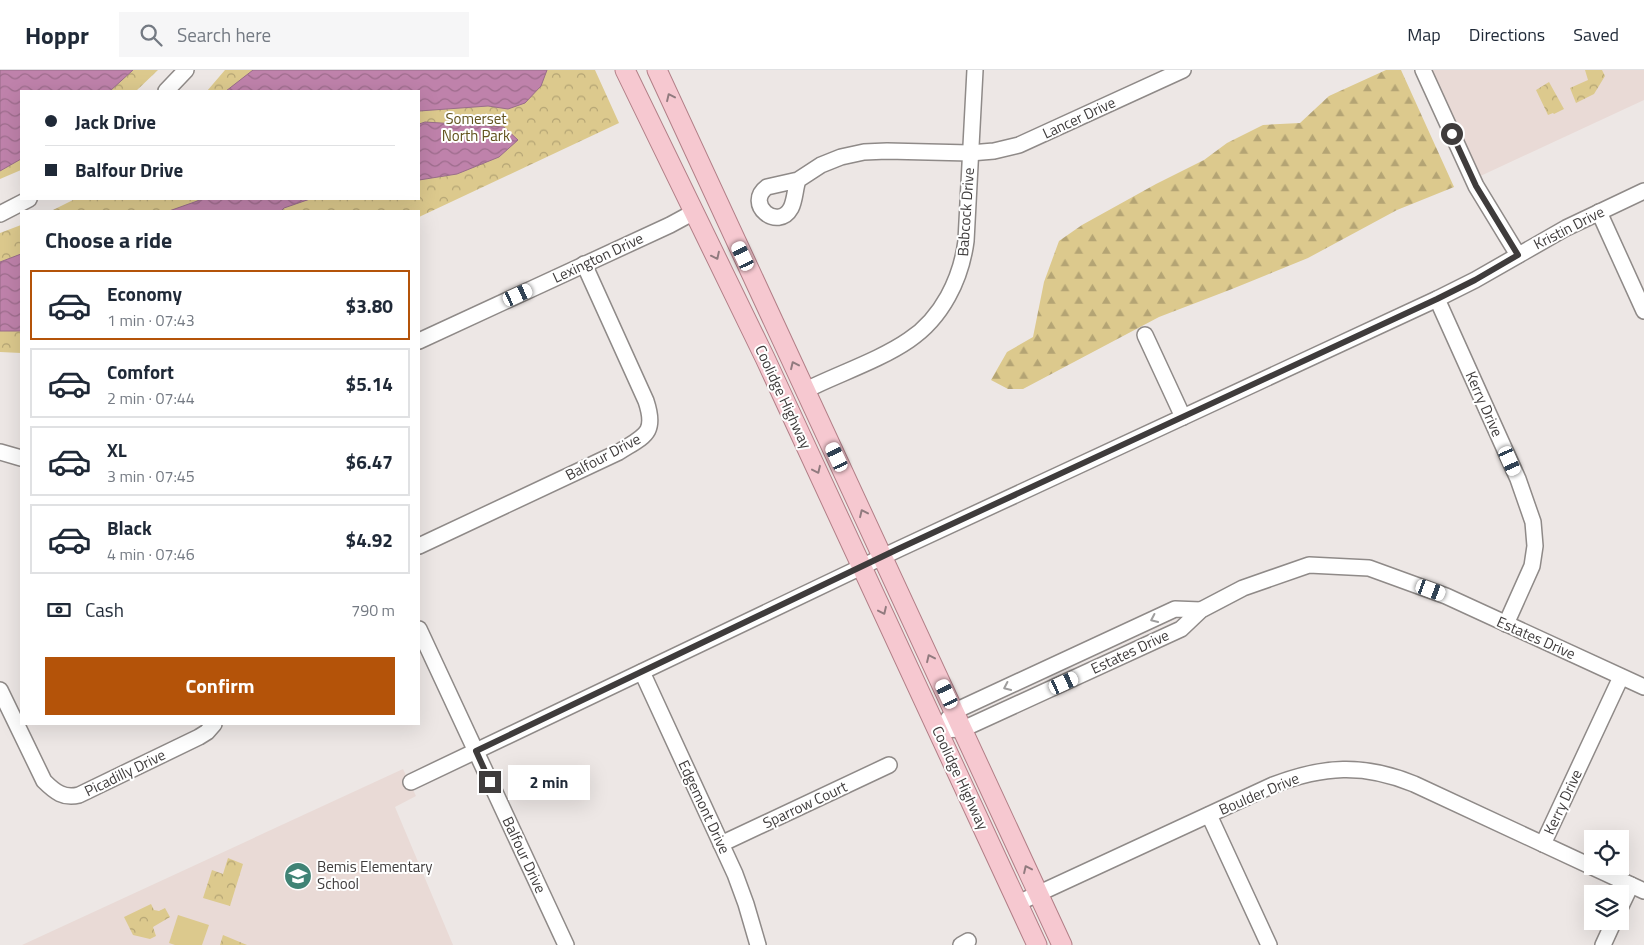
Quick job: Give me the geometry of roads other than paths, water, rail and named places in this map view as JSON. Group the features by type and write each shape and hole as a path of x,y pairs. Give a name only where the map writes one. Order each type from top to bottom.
{"main road":[{"name":"Coolidge Highway","path":"625,70 782,394 1037,945"},
{"name":"Coolidge Highway","path":"657,70 964,729 1062,945"},
{"path":"650,121 659,128 665,129 673,126 680,119"},
{"path":"680,183 689,176 694,175 699,175 709,181"},
{"path":"782,394 793,398 806,390"}],"street":[{"path":"167,90 186,70"},
{"name":"Babcock Drive","path":"806,390 910,340 933,318 953,288 964,259 974,70"},
{"name":"Lancer Drive","path":"798,180 821,164 864,152 887,150 970,153 994,151 1034,139 1183,70"},
{"path":"1423,70 1476,186 1518,255"},
{"name":"Kristin Drive","path":"411,782 883,557 1437,299 1475,280 1566,228 1644,191"},
{"path":"0,214 27,200"},
{"name":"Lexington Drive","path":"420,341 694,212"},
{"path":"1600,212 1644,310"},
{"name":"Balfour Drive","path":"420,546 619,452 646,435 650,419 646,400 584,264"},
{"name":"Kerry Drive","path":"1437,299 1518,479 1533,522 1535,546 1532,566 1506,624"},
{"path":"1144,335 1183,417"},
{"path":"0,452 20,458"},
{"name":"Estates Drive","path":"938,730 964,729 1181,629 1200,610 1244,588 1309,564 1369,568 1446,596 1644,687"},
{"name":"Estates Drive","path":"938,730 955,711 1175,609 1200,610"},
{"name":"Balfour Drive","path":"420,631 566,945"},
{"name":"Edgemont Drive","path":"642,672 721,844 746,904 758,945"},
{"name":"Kerry Drive","path":"1543,844 1621,677"},
{"name":"Picadilly Drive","path":"0,690 44,781 53,790 70,797 80,795 207,732 213,725"},
{"name":"Sparrow Court","path":"721,844 889,765"},
{"name":"Boulder Drive","path":"1018,903 1293,777 1334,769 1358,769 1383,773 1414,784 1638,888"},
{"path":"1209,815 1269,945"},
{"path":"1629,898 1638,888"},
{"path":"1603,945 1610,930"}],"water":[{"path":"0,70 133,70 111,90 20,90 20,160 0,171"},
{"path":"253,70 547,70 541,86 525,103 508,109 488,106 420,111 420,90 227,90"},
{"path":"425,122 504,127 518,140 499,157 457,174 420,180 420,124"},
{"path":"200,200 307,200 282,210 172,210"},
{"path":"20,254 20,331 0,331 0,262"}],"place":[{"name":"Bemis Elementary School","path":"298,876"}],"park label":[{"name":"Somerset North Park","path":"476,128"}]}
